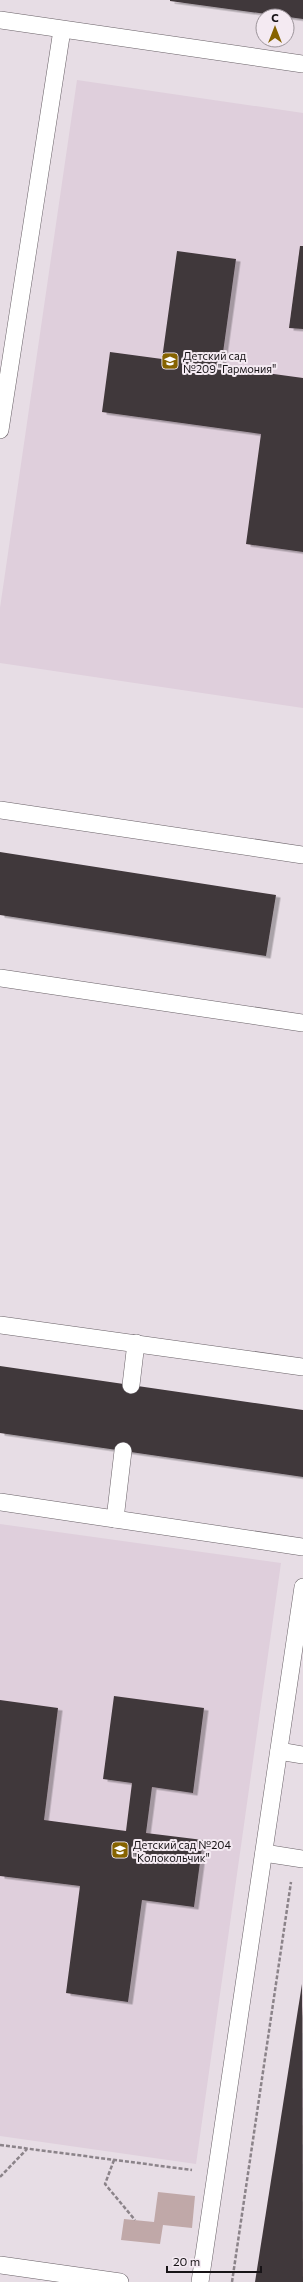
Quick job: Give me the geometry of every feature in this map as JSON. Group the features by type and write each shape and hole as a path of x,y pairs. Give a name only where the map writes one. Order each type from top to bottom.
{"lane":[{"path":"0,20 62,30 303,61"},
{"path":"0,430 62,30"},
{"path":"0,810 303,855"},
{"path":"0,978 303,1023"},
{"path":"0,1325 303,1367"},
{"path":"131,1385 136,1344"},
{"path":"115,1519 123,1451"},
{"path":"0,1502 303,1546"},
{"path":"200,2282 303,1587"},
{"path":"279,1751 303,1754"},
{"path":"264,1853 299,1858"},
{"path":"0,2265 120,2282"}],"path":[{"path":"232,2282 299,1858"},
{"path":"0,2145 216,2173"},
{"path":"0,2177 27,2149"},
{"path":"114,2160 106,2184 135,2220"}],"shaded area":[{"name":"Детский сад №209 \"Гармония\"","path":"77,80 303,113 303,708 0,663 0,608"},
{"name":"Детский сад №204 \"Колокольчик\"","path":"0,1524 281,1563 196,2164 0,2136"},
{"path":"158,2192 195,2196 192,2228 163,2225 160,2244 121,2240 124,2219 154,2222"}],"building":[{"path":"303,0 303,19 295,18 295,8 255,8 255,13 170,1"},
{"path":"300,246 303,246 303,329 289,328"},
{"path":"177,251 236,259 221,367 303,378 303,552 246,544 261,434 102,412 110,352 162,359"},
{"path":"0,852 276,895 266,956 0,915"},
{"path":"0,1366 303,1410 303,1477 0,1433"},
{"path":"114,1696 204,1708 193,1793 152,1787 146,1833 203,1840 194,1907 142,1900 128,2002 66,1993 80,1886 0,1876 0,1700 58,1708 44,1820 126,1831 132,1783 103,1779"},
{"path":"302,1984 303,2282 255,2282"}],"place":[{"name":"Детский сад №209 \"Гармония\"","path":"170,361"},
{"name":"Детский сад №204 \"Колокольчик\"","path":"120,1850"}]}
